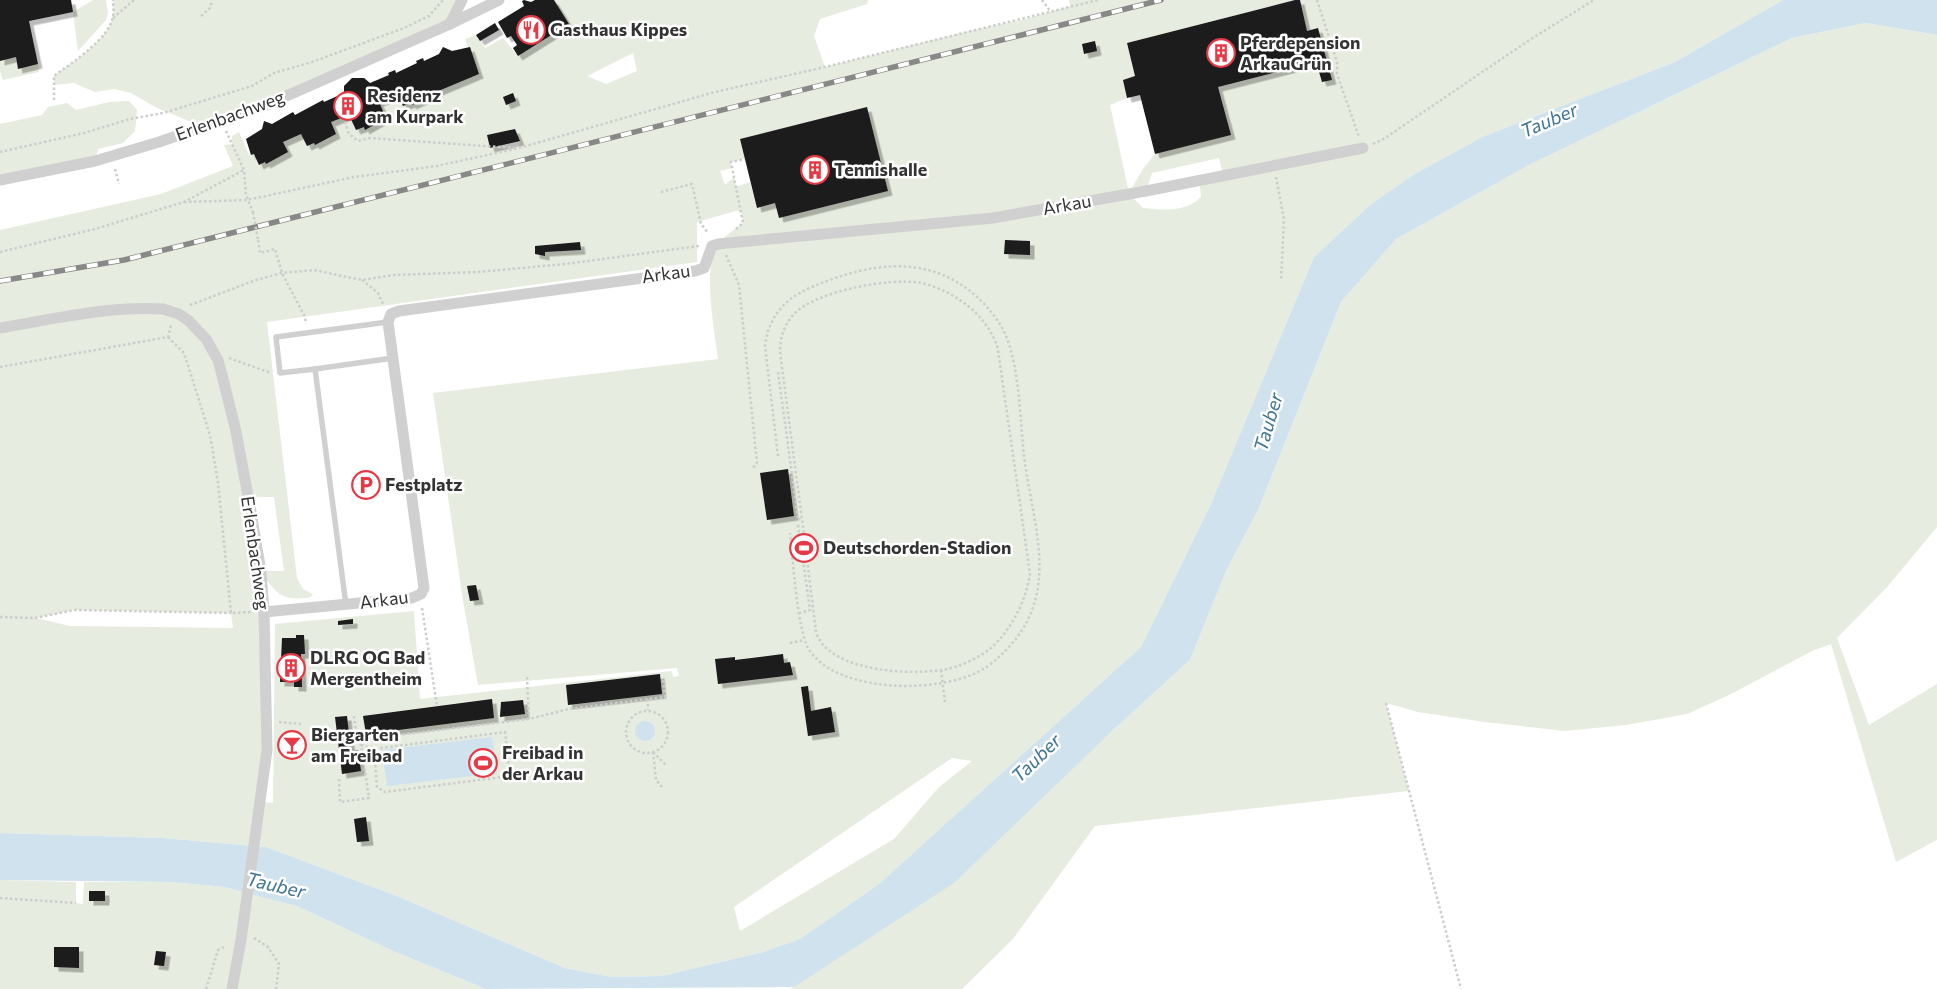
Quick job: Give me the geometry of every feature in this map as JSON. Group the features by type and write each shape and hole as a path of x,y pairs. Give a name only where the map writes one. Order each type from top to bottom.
{"street":[{"path":"450,24 462,0"},
{"name":"Erlenbachweg","path":"0,180 95,161 266,105 450,24 499,0"},
{"name":"Arkau","path":"264,612 412,598 421,594 424,588 388,322 391,314 399,311 695,271 704,268 712,246 718,244 993,218 1363,148"},
{"name":"Erlenbachweg","path":"0,328 90,313 138,308 163,309 179,314 189,321 206,339 218,360 235,427 250,506 264,612 267,750 257,834 232,989"},
{"path":"235,975 237,989"}],"lane":[{"path":"388,322 276,337 280,373 393,358"},
{"path":"315,369 346,605"}],"path":[{"path":"113,0 113,18"},
{"path":"54,100 54,76 83,55 103,35 113,18 134,0"},
{"path":"201,16 210,8 212,0"},
{"path":"0,152 84,133 130,119 163,113 244,88 274,73 312,62 404,28 429,16 443,0"},
{"path":"1042,0 1050,11"},
{"path":"184,202 247,200 354,177 437,166 520,148 715,92 1022,20 1050,11 1098,0"},
{"path":"1317,0 1337,62 1337,74 1363,148 1385,138 1531,39 1594,0"},
{"path":"343,117 349,134 358,141 370,138 490,148 520,148"},
{"path":"220,121 244,170 247,200 253,212 260,253 275,249 282,273 305,316 307,333"},
{"path":"186,307 256,280 282,273 314,270 362,280 392,275 478,272 565,264 718,244 743,223 731,162 744,159"},
{"path":"114,164 119,184"},
{"path":"1274,165 1284,219 1285,243 1281,281"},
{"path":"0,252 95,229 184,202 244,170"},
{"path":"661,192 692,184 701,224 731,263 739,285 758,463 753,468"},
{"path":"778,456 765,346 766,334 782,306 794,296 813,286 850,274 881,267 901,266 938,272 957,281 987,306 1007,340 1012,357 1038,543 1040,576 1037,599 1028,620 1014,641 984,668 942,683 889,685 857,680 838,673 814,656 804,640 790,533"},
{"path":"362,280 378,293 388,322"},
{"path":"907,281 933,287 963,303 981,319 995,338 1030,574 1021,606 997,641 991,648 967,662 940,670 897,671 861,666 837,655 818,640 802,519 780,352 782,334 795,313 808,305 843,291 890,282 907,281"},
{"path":"168,337 172,322"},
{"path":"0,367 168,337"},
{"path":"168,337 184,353 210,435 218,482 232,613"},
{"path":"218,360 232,358 272,374 280,373"},
{"path":"778,372 798,519 802,519"},
{"path":"798,525 810,610 800,613"},
{"path":"421,594 437,706"},
{"path":"0,617 35,618 74,610 264,612"},
{"path":"790,643 804,640"},
{"path":"940,670 945,702"},
{"path":"527,677 529,719"},
{"path":"354,716 357,740 529,719 569,709 665,697 663,678"},
{"path":"648,699 648,710"},
{"path":"1386,703 1460,989"},
{"path":"648,710 661,715 668,726 667,739 664,745 653,752 646,753 632,747 626,734 626,727 634,715 648,710"},
{"path":"275,722 301,724"},
{"path":"361,745 374,749 504,732 510,776 385,792 377,787 374,749"},
{"path":"338,780 340,802 369,798 360,739"},
{"path":"653,752 667,766"},
{"path":"653,752 656,780 662,788"},
{"path":"0,898 76,904"},
{"path":"206,989 218,950 242,932 268,946 279,964 276,989"}],"shaded area":[{"path":"93,0 106,0 108,13 106,20 78,51 73,12"},
{"path":"113,0 462,0 450,24 204,127 157,108 131,93 115,89 95,92 74,83 54,85 54,76 89,50 105,33 113,16"},
{"path":"554,0 868,0 867,4 820,19 814,36 825,67 965,32 1022,20 1070,6 1069,0 1295,0 1127,43 1135,76 1124,80 1127,98 1110,105 1129,193 1143,169 1155,154 1231,135 1218,87 1316,62 1322,82 1331,80 1318,28 1307,31 1300,0 1783,0 1675,62 1482,137 1413,175 1370,205 1314,257 1210,506 1141,647 879,884 800,939 763,952 662,976 611,977 565,968 397,896 266,847 163,838 0,833 0,230 161,194 233,166 224,145 232,144 232,136 239,132 249,155 254,154 259,165 287,153 283,142 301,134 307,146 329,139 328,137 336,134 331,122 349,115 356,130 364,127 366,129 386,118 379,102 398,95 403,106 411,103 412,105 425,100 424,97 479,74 465,39 476,35 485,48 503,38 518,56 569,24","holes":["633,53 637,71 606,84 587,76","867,108 888,191 779,218 775,203 757,208 750,182 736,187 734,177 725,185 720,171 732,168 731,162 745,159 740,139","515,129 520,141 519,148 490,148 487,135","1219,158 1223,175 1218,181 1200,186 1201,197 1188,206 1174,209 1143,208 1129,194 1146,191 1152,173","741,211 743,223 719,243 711,266 712,316 718,359 433,393 463,601 478,685 677,668 679,676 673,677 672,671 420,699 414,611 275,624 273,803 262,802 261,573 281,595 301,598 311,597 313,594 303,589 297,578 267,322 697,262 697,222","580,242 580,250 545,252 545,256 535,254 535,246","249,497 274,497 284,571 261,571","74,610 231,613 233,628 70,626 36,618","952,758 972,761 939,787 894,839 740,931 734,907"]},
{"path":"1866,23 1937,35 1937,527 1888,586 1837,638 1869,725 1937,684 1937,840 1896,862 1831,644 1812,651 1731,694 1687,714 1626,725 1565,731 1418,712 1386,703 1409,791 1095,826 1013,939 962,989 789,989 794,987 1112,731 1190,660 1226,571 1258,510 1341,302 1396,239 1529,165 1792,38"},
{"path":"16,57 18,68 38,64 39,72 3,80 0,71 0,61"},
{"path":"129,101 137,110 135,131 123,143 98,149 95,161 0,180 0,124 42,115 48,107 67,103 76,110 109,102"},
{"path":"0,880 76,882 76,903 83,904 84,882 169,882 225,887 297,906 393,951 486,989 0,989"}],"water":[{"name":"Tauber","path":"1783,0 1937,0 1937,35 1866,23 1792,38 1529,165 1396,239 1341,302 1258,510 1226,571 1190,660 1112,731 954,883 794,987 486,989 393,951 297,906 225,887 169,882 0,880 0,833 163,838 266,847 397,896 565,968 611,977 662,976 763,952 800,939 879,884 1141,647 1210,506 1314,257 1370,205 1413,175 1482,137 1675,62"},
{"path":"645,721 652,724 655,731 652,738 645,741 638,738 635,731 638,724"},
{"path":"492,737 497,773 387,786 382,750"}],"building":[{"path":"0,0 71,0 73,12 29,21 38,64 18,69 16,57 0,61"},
{"name":"Gasthaus Kippes","path":"535,0 554,0 569,24 518,56 513,48 517,45 511,36 507,38 498,22 524,6 522,1 531,2"},
{"name":"Pferdepension ArkauGrün","path":"1300,0 1307,31 1318,28 1332,80 1322,82 1316,62 1218,87 1231,135 1155,154 1140,95 1127,98 1123,80 1135,76 1127,43"},
{"path":"495,23 499,30 480,41 476,35"},
{"path":"1095,41 1097,51 1084,54 1082,44"},
{"name":"Residenz am Kurpark","path":"443,47 452,51 470,47 479,74 424,97 425,99 412,105 411,103 403,106 398,95 379,102 386,118 365,130 364,127 356,130 349,115 331,122 336,134 315,145 314,143 307,146 301,134 283,142 288,152 266,164 265,162 259,165 254,154 251,155 246,139 262,129 264,121 272,124 293,112 295,115 323,100 324,102 344,93 344,86 352,78 364,78 370,83 389,75 388,73 395,70 396,73 423,58 424,61 439,54"},
{"path":"513,93 516,101 506,105 503,97"},
{"name":"Tennishalle","path":"867,107 888,191 779,218 775,203 757,208 740,139"},
{"path":"515,129 520,141 490,148 487,135"},
{"path":"1005,240 1030,241 1030,255 1004,254"},
{"path":"580,242 581,250 545,252 545,256 535,254 535,246"},
{"path":"788,469 794,516 767,520 760,473"},
{"path":"476,585 479,600 470,601 467,586"},
{"path":"353,619 353,624 338,625 338,621"},
{"name":"DLRG OG Bad Mergentheim","path":"296,635 304,635 305,654 301,654 302,687 294,687 294,682 280,682 282,638 296,638"},
{"path":"783,654 784,663 790,662 793,675 718,684 715,659 735,657 735,660"},
{"path":"660,674 662,694 568,705 566,685"},
{"path":"808,686 811,711 831,707 835,732 808,736 801,687"},
{"path":"492,699 494,718 366,734 363,716"},
{"path":"523,700 525,714 500,717 501,702"},
{"path":"347,716 351,751 358,750 361,771 342,774 335,717"},
{"path":"366,817 369,841 357,842 354,819"},
{"path":"89,891 105,891 105,901 89,901"},
{"path":"54,947 79,947 79,968 54,967"},
{"path":"156,951 166,952 164,966 154,965"}],"railway":[{"path":"0,281 124,260 1161,0"}],"place":[{"name":"Gasthaus Kippes","path":"531,30"},
{"name":"Pferdepension ArkauGrün","path":"1221,53"},
{"name":"Residenz am Kurpark","path":"348,106"},
{"name":"Tennishalle","path":"815,170"},
{"name":"Festplatz","path":"366,485"},
{"name":"Deutschorden-Stadion","path":"804,548"},
{"name":"DLRG OG Bad Mergentheim","path":"291,668"},
{"name":"Biergarten am Freibad","path":"292,745"},
{"name":"Freibad in der Arkau","path":"483,763"}]}
